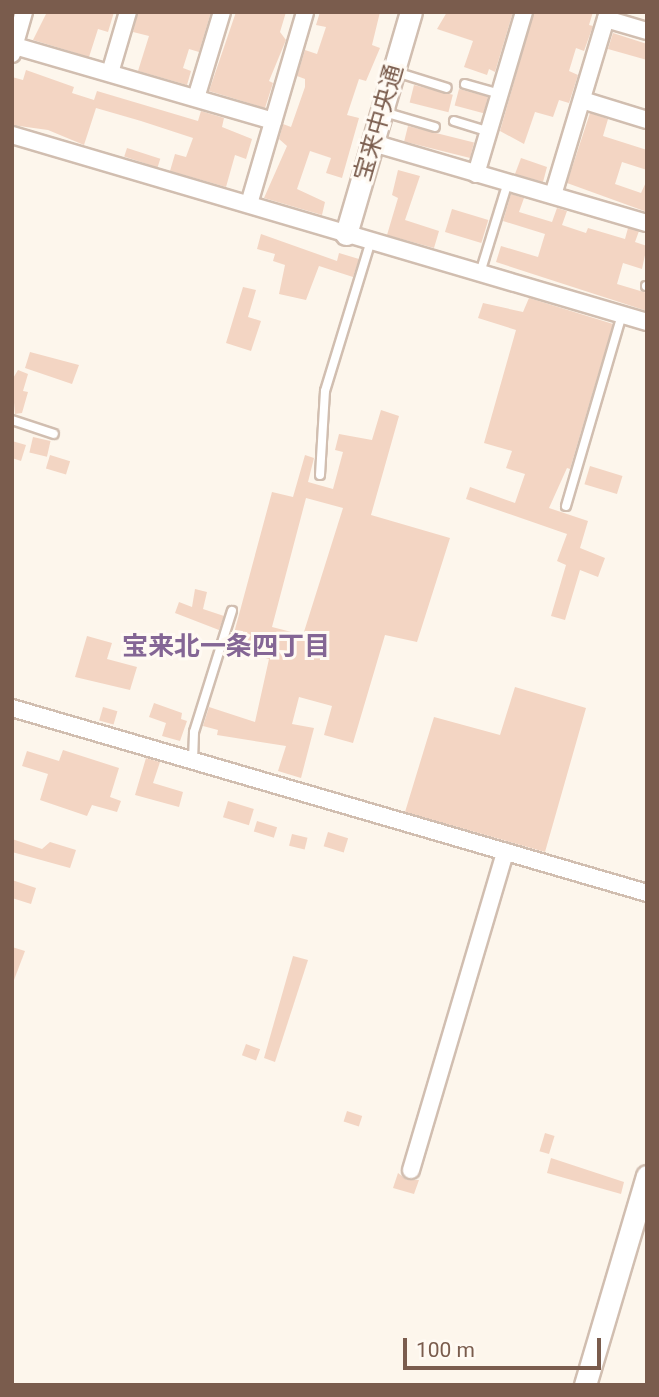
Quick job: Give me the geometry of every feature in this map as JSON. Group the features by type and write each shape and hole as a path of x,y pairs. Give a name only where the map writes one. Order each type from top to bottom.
{"street":[{"path":"24,12 13,50 110,73 273,121"},
{"path":"110,73 128,12"},
{"path":"196,98 222,12"},
{"path":"249,204 305,12"},
{"name":"宝来中央通","path":"346,234 411,12"},
{"path":"476,174 524,12"},
{"path":"553,195 607,16 647,31"},
{"path":"582,100 647,120"},
{"path":"12,135 647,322"},
{"path":"373,144 647,223"},
{"path":"12,708 647,893"},
{"path":"411,1170 505,852"},
{"path":"585,1385 647,1175"}],"lane":[{"path":"394,71 447,88"},
{"path":"465,84 500,94"},
{"path":"382,111 435,127"},
{"path":"454,121 489,132"},
{"path":"480,273 508,183"},
{"path":"320,475 325,391 371,241"},
{"path":"566,506 622,315"},
{"path":"12,420 54,434"},
{"path":"193,761 194,732 232,611"}],"building":[{"path":"47,12 114,12 108,32 98,29 89,57 33,40"},
{"path":"138,12 211,12 199,52 189,49 183,68 191,71 187,85 138,71 149,36 133,32"},
{"path":"236,12 286,12 280,32 286,40 269,81 273,83 265,108 209,91"},
{"path":"320,12 380,12 372,45 380,48 366,81 359,79 347,115 359,118 342,178 326,173 331,158 310,151 297,189 325,202 322,215 264,198 287,146 279,139 283,124 291,127 305,87 305,79 297,76 305,50 317,54 326,27 316,25"},
{"path":"447,12 513,12 495,72 489,69 487,75 464,67 473,41 437,29"},
{"path":"534,12 593,12 589,25 593,26 584,51 576,48 569,71 578,75 569,103 559,100 553,117 535,112 524,144 500,131"},
{"path":"613,33 647,44 647,60 608,49"},
{"path":"26,70 74,87 72,93 94,100 97,91 198,121 201,111 224,118 222,127 252,139 246,159 235,155 226,187 170,171 175,154 186,157 193,138 141,121 96,108 84,145 48,130 12,125 12,77 23,80"},
{"path":"414,85 453,95 448,112 410,102"},
{"path":"459,89 488,97 484,113 455,105"},
{"path":"590,113 608,119 603,136 647,150 647,170 622,162 615,184 641,193 647,180 647,212 567,183"},
{"path":"408,126 474,142 470,158 404,142"},
{"path":"127,148 160,159 158,167 124,157"},
{"path":"521,158 547,167 543,182 515,174"},
{"path":"398,170 420,176 405,220 439,231 434,248 387,235 398,198 392,195"},
{"path":"511,194 524,198 519,212 552,222 557,208 567,211 562,225 586,233 588,228 625,239 628,228 639,231 635,242 647,246 642,269 623,263 617,284 647,293 647,311 496,262 501,246 538,257 545,234 503,221"},
{"path":"452,209 488,220 481,243 445,232"},
{"path":"261,234 337,261 339,253 359,259 353,277 319,266 306,300 279,294 285,265 273,261 275,254 257,249"},
{"path":"243,287 256,290 248,317 261,321 251,351 226,343"},
{"path":"529,298 613,324 570,469 567,468 549,508 588,521 580,548 605,558 598,577 580,570 565,620 551,616 566,565 557,561 567,534 466,499 470,487 515,503 525,474 506,468 512,451 484,443 516,330 478,318 483,303 523,312"},
{"path":"30,352 79,365 72,384 25,368"},
{"path":"18,370 28,374 23,391 28,392 22,413 15,414 12,380"},
{"path":"381,410 399,416 371,515 450,538 417,642 385,635 353,743 324,735 332,706 299,697 292,724 314,728 301,778 278,771 286,746 217,735 218,730 203,726 209,707 255,722 269,659 230,648 272,492 293,497 305,455 314,458 308,482 333,489 343,452 335,450 339,434 372,440","holes":["306,498 343,508 303,635 272,627"]},
{"path":"33,437 51,441 47,457 29,453"},
{"path":"12,441 26,445 21,461 12,458"},
{"path":"50,455 70,461 66,475 46,468"},
{"path":"590,466 623,476 617,494 584,484"},
{"path":"195,589 207,592 203,609 224,616 219,630 175,613 179,602 192,607"},
{"path":"87,636 112,643 107,659 137,667 130,690 75,677"},
{"path":"515,687 586,708 545,852 405,812 434,717 500,735"},
{"path":"154,703 182,713 181,719 187,721 180,741 162,736 166,723 149,717"},
{"path":"103,707 117,711 114,725 99,720"},
{"path":"63,750 119,768 110,797 121,801 117,812 92,805 87,816 40,800 48,774 22,766 27,751 59,761"},
{"path":"146,758 160,762 153,783 183,792 179,807 135,795"},
{"path":"228,801 254,809 249,825 223,817"},
{"path":"257,821 277,827 274,838 254,832"},
{"path":"328,832 348,838 344,852 324,846"},
{"path":"292,834 308,838 305,850 289,846"},
{"path":"12,839 42,849 50,842 76,850 70,868 12,852"},
{"path":"12,880 36,888 31,904 12,898"},
{"path":"12,947 25,951 14,980 12,979"},
{"path":"293,956 308,960 275,1062 264,1058"},
{"path":"246,1044 260,1049 256,1060 242,1055"},
{"path":"347,1111 362,1116 359,1126 344,1121"},
{"path":"545,1133 555,1136 549,1154 539,1151"},
{"path":"551,1158 624,1182 621,1194 547,1173"},
{"path":"398,1173 407,1180 419,1180 414,1194 393,1188"}],"district":[{"name":"宝来北一条四丁目","path":"226,647"}]}
